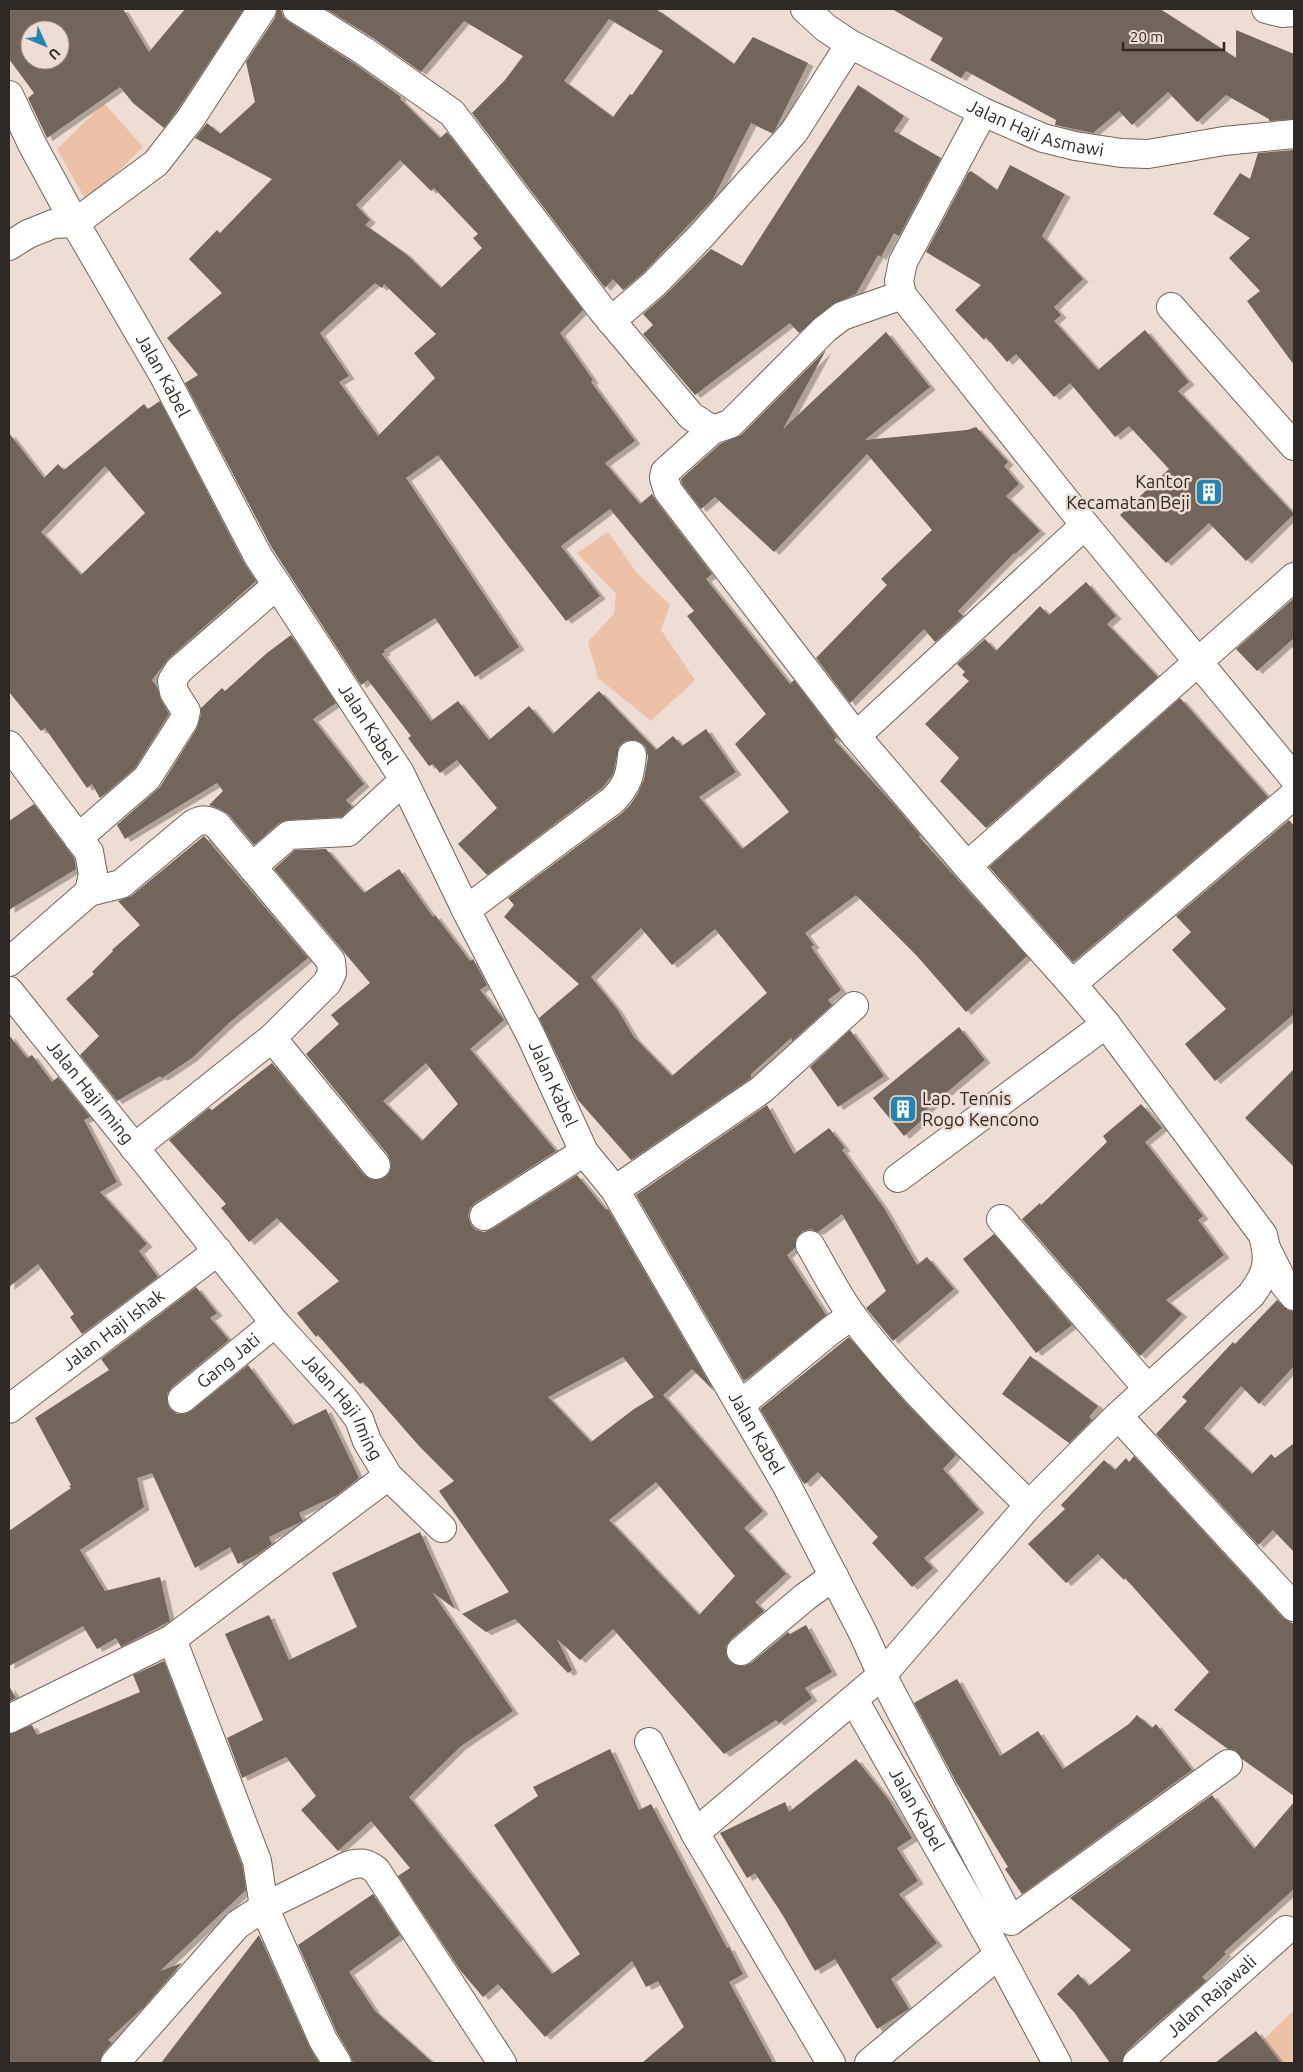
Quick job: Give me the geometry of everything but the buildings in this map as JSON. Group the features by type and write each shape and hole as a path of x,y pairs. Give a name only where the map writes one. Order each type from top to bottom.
{"street":[{"path":"9,246 28,234 53,224 75,223 156,163 191,118 262,9"},
{"path":"297,9 364,51 452,113 611,321 692,416 712,430"},
{"name":"Jalan Haji Asmawi","path":"805,9 826,28 850,44 983,112 1043,138 1075,146 1121,153 1148,154 1224,141 1294,134"},
{"path":"1266,9 1282,13 1294,12"},
{"path":"611,321 654,284 702,235 794,132 850,44"},
{"name":"Jalan Kabel","path":"9,95 32,144 75,223 164,376 258,556 400,773 466,910 531,1036 584,1152 615,1190 787,1486 862,1631 882,1675 1010,1921 1228,1764"},
{"path":"983,112 903,262 899,281 902,295 1085,525 1294,778"},
{"path":"902,295 842,316 825,328 730,424 712,430 665,472 664,478 668,491 856,736 1106,1024 1262,1235 1266,1248 1284,1284 1294,1296"},
{"path":"1171,306 1294,446"},
{"path":"856,736 1085,525"},
{"path":"967,866 1294,576"},
{"path":"78,838 147,778 184,720 186,711 174,692 172,682 179,670 277,584"},
{"path":"9,745 89,852 93,874 89,892"},
{"path":"466,910 613,800 625,788 631,769 632,755"},
{"path":"252,867 289,835 348,832 403,781"},
{"path":"1072,984 1294,796"},
{"path":"9,962 89,892 121,884 193,824 202,819 217,825 331,961 332,973 327,983 272,1038 134,1148"},
{"name":"Jalan Haji Iming","path":"9,991 275,1323 344,1399 359,1419 367,1440 388,1476 172,1639 9,1719"},
{"path":"615,1190 761,1090 854,1006"},
{"path":"898,1178 1106,1024"},
{"path":"272,1038 376,1165"},
{"path":"484,1216 584,1152"},
{"path":"1001,1219 1148,1390"},
{"path":"810,1245 852,1316 883,1353 957,1435 1029,1505"},
{"path":"695,1833 882,1675 1029,1505 1118,1416 1251,1295 1263,1279 1268,1263 1266,1248"},
{"name":"Jalan Haji Ishak","path":"9,1409 218,1251"},
{"path":"740,1405 829,1332 852,1316"},
{"name":"Gang Jati","path":"182,1399 275,1323"},
{"path":"1118,1416 1294,1607"},
{"path":"388,1476 442,1528"},
{"path":"741,1651 805,1597 834,1576"},
{"path":"172,1639 256,1861 264,1907 323,2040 332,2059 336,2063"},
{"name":"Jalan Kabel","path":"854,1700 1057,2063"},
{"path":"649,1742 695,1833 831,2063"},
{"path":"115,2063 237,1925 264,1907 346,1866 358,1862 368,1864 376,1870 502,2063"},
{"name":"Jalan Rajawali","path":"1137,2063 1291,1930"},
{"path":"869,2063 998,1955"}],"shaded area":[{"path":"104,103 143,147 106,184 85,199 57,149"},
{"path":"608,532 637,573 670,605 661,630 695,680 651,721 598,678 588,642 614,614 616,594 577,553"},
{"path":"1294,2010 1294,2063 1272,2063 1256,2047"}],"place":[{"name":"Kantor Kecamatan Beji","path":"1209,492"},
{"name":"Lap. Tennis Rogo Kencono","path":"903,1109"}]}
